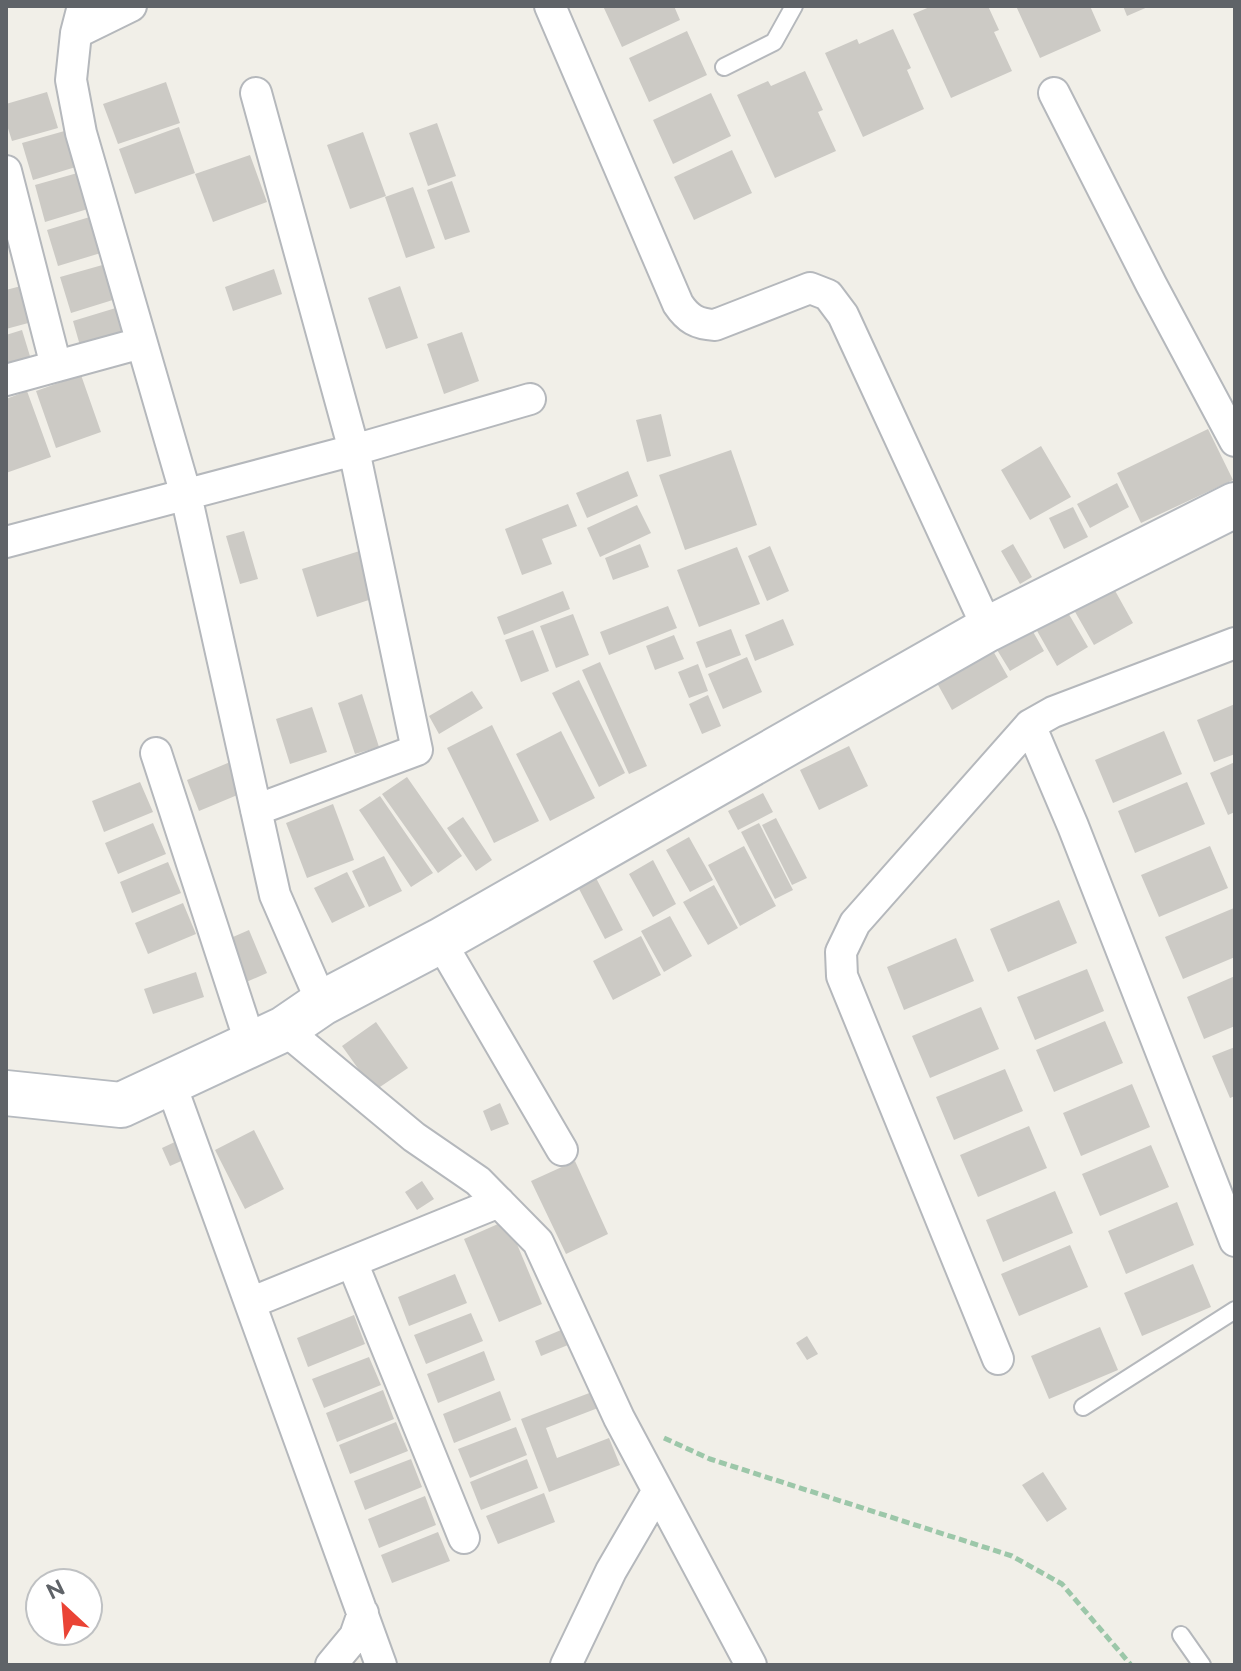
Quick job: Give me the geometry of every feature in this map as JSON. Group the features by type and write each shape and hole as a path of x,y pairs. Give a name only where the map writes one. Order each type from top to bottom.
{"street":[{"path":"131,6 79,20 71,80 81,133 186,495 275,895 322,1003"},
{"path":"550,6 678,304 686,315 699,324 715,325 810,288 828,295 843,315 988,629"},
{"path":"256,93 354,450 417,750 256,810"},
{"path":"1054,93 1235,441"},
{"path":"6,171 56,366"},
{"path":"6,380 141,343"},
{"path":"6,542 354,450 530,399"},
{"path":"8,1087 121,1105 267,1037 322,1003 440,941 988,629 1235,505"},
{"path":"998,1359 842,976 841,952 855,923 1030,725 1053,712 1235,643"},
{"path":"1030,725 1073,826 1235,1241"},
{"path":"156,753 267,1037 478,1181 538,1242 619,1418 751,1665"},
{"path":"440,941 562,1150"},
{"path":"170,1082 381,1665"},
{"path":"250,1303 499,1202"},
{"path":"352,1262 464,1538"},
{"path":"566,1665 611,1571 657,1492"},
{"path":"331,1665 355,1636 363,1613"}],"lane":[{"path":"724,67 774,42 794,6"},
{"path":"1083,1407 1235,1310"},
{"path":"1181,1635 1202,1665"}],"path":[{"path":"619,1418 710,1459 1012,1556 1062,1584 1131,1665"}],"building":[{"path":"603,6 674,6 680,20 622,47"},
{"path":"932,6 988,6 999,30 994,32 1012,71 951,98 913,14"},
{"path":"1016,6 1090,6 1101,31 1040,58"},
{"path":"1123,6 1150,6 1127,16"},
{"path":"893,29 911,68 907,70 924,109 863,137 825,53 857,39 859,44"},
{"path":"687,31 707,75 649,102 629,58"},
{"path":"805,71 823,110 818,112 836,151 775,178 737,95 768,81 771,86"},
{"path":"166,82 180,123 118,144 103,104"},
{"path":"47,92 58,128 12,141 6,122 6,104"},
{"path":"711,93 731,136 673,164 653,120"},
{"path":"437,123 456,176 428,186 409,133"},
{"path":"179,127 195,173 135,194 119,149"},
{"path":"68,130 79,166 33,180 22,143"},
{"path":"363,132 386,196 350,209 327,145"},
{"path":"732,150 752,193 694,220 674,177"},
{"path":"250,155 267,202 213,222 195,174"},
{"path":"81,172 91,208 45,222 35,185"},
{"path":"452,181 470,232 445,240 427,190"},
{"path":"413,187 435,248 406,258 385,197"},
{"path":"93,216 104,252 58,266 47,230"},
{"path":"106,264 116,299 71,313 60,277"},
{"path":"274,269 282,294 233,311 225,287"},
{"path":"21,286 32,322 6,329 6,290"},
{"path":"400,286 418,338 386,349 368,298"},
{"path":"119,307 129,343 83,356 73,321"},
{"path":"22,330 33,366 6,374 6,335"},
{"path":"462,332 479,381 444,394 427,344"},
{"path":"81,375 101,432 56,448 36,391"},
{"path":"27,391 51,457 6,473 6,399"},
{"path":"661,414 671,456 647,462 636,420"},
{"path":"1208,429 1233,480 1141,523 1117,473"},
{"path":"1041,446 1071,497 1030,520 1001,470"},
{"path":"731,450 757,525 685,550 659,475"},
{"path":"628,471 638,496 587,518 576,493"},
{"path":"1117,483 1129,507 1090,528 1077,504"},
{"path":"568,504 577,526 542,539 552,564 522,575 505,529"},
{"path":"637,505 651,533 600,557 587,528"},
{"path":"1073,507 1088,537 1064,549 1049,518"},
{"path":"244,531 258,579 240,584 226,536"},
{"path":"640,544 649,567 613,580 605,558"},
{"path":"1013,544 1032,577 1020,584 1001,551"},
{"path":"770,546 789,591 767,601 748,556"},
{"path":"737,547 760,604 699,627 677,570"},
{"path":"366,549 381,596 317,617 302,569"},
{"path":"1113,587 1133,623 1094,645 1074,610"},
{"path":"563,591 570,609 504,635 497,617"},
{"path":"668,606 677,628 609,655 600,632"},
{"path":"1067,611 1088,647 1057,666 1036,629"},
{"path":"573,614 589,655 556,668 540,626"},
{"path":"783,619 794,645 755,661 745,635"},
{"path":"1027,621 1044,651 1010,671 991,640"},
{"path":"731,629 741,655 706,668 696,642"},
{"path":"533,630 549,671 521,682 505,640"},
{"path":"674,635 684,659 655,670 646,646"},
{"path":"988,642 1008,677 952,710 932,674"},
{"path":"747,657 762,692 723,709 708,674"},
{"path":"600,662 647,766 629,774 582,670"},
{"path":"698,664 708,691 689,698 678,672"},
{"path":"579,680 625,773 599,787 552,693"},
{"path":"472,691 483,708 439,734 429,716"},
{"path":"362,694 379,747 355,754 338,703"},
{"path":"708,695 721,726 702,734 689,704"},
{"path":"1235,704 1235,754 1214,762 1197,720"},
{"path":"312,707 327,752 290,764 276,719"},
{"path":"492,725 539,821 494,843 447,748"},
{"path":"561,731 595,798 550,821 516,754"},
{"path":"1164,731 1182,774 1113,803 1095,760"},
{"path":"849,746 868,786 819,810 800,770"},
{"path":"235,760 247,791 199,811 187,780"},
{"path":"1235,762 1235,812 1228,815 1210,773"},
{"path":"407,777 462,856 438,873 382,794"},
{"path":"140,782 153,812 104,832 92,801"},
{"path":"1187,782 1205,824 1135,853 1118,811"},
{"path":"763,793 773,812 738,830 728,811"},
{"path":"380,796 433,873 411,887 359,810"},
{"path":"333,804 354,860 307,878 286,823"},
{"path":"463,817 492,860 476,871 447,828"},
{"path":"776,818 807,878 792,885 762,825"},
{"path":"153,823 166,854 118,874 105,843"},
{"path":"759,823 793,890 775,899 741,832"},
{"path":"689,837 713,880 690,892 666,850"},
{"path":"744,846 776,906 740,926 708,865"},
{"path":"1210,846 1228,888 1159,917 1141,875"},
{"path":"384,856 402,891 369,907 352,871"},
{"path":"653,860 676,904 653,917 629,874"},
{"path":"168,862 181,893 132,913 120,882"},
{"path":"347,872 365,907 332,923 314,888"},
{"path":"595,876 623,930 605,939 577,885"},
{"path":"714,885 738,928 708,945 683,902"},
{"path":"1059,900 1077,943 1008,972 990,929"},
{"path":"183,903 196,934 148,954 135,923"},
{"path":"1234,908 1235,957 1183,979 1165,937"},
{"path":"670,916 692,956 664,972 641,931"},
{"path":"249,930 267,973 244,983 226,940"},
{"path":"641,936 661,975 613,1000 593,961"},
{"path":"956,938 974,981 904,1010 887,967"},
{"path":"1087,969 1104,1011 1035,1040 1017,997"},
{"path":"196,972 204,997 153,1014 144,989"},
{"path":"1235,976 1235,1026 1204,1039 1187,997"},
{"path":"981,1007 999,1049 930,1078 912,1036"},
{"path":"1105,1021 1123,1063 1054,1092 1036,1050"},
{"path":"376,1022 408,1068 374,1091 342,1046"},
{"path":"1235,1047 1235,1096 1230,1098 1212,1056"},
{"path":"1005,1069 1023,1111 954,1140 936,1097"},
{"path":"1132,1084 1150,1127 1081,1156 1063,1113"},
{"path":"500,1103 509,1124 491,1131 483,1111"},
{"path":"1029,1126 1047,1168 978,1197 960,1155"},
{"path":"254,1130 284,1189 245,1209 215,1150"},
{"path":"179,1140 188,1158 170,1166 162,1148"},
{"path":"1151,1145 1169,1187 1100,1216 1082,1174"},
{"path":"575,1161 608,1234 566,1254 531,1181"},
{"path":"422,1181 434,1199 417,1210 405,1192"},
{"path":"1055,1191 1073,1233 1003,1262 986,1220"},
{"path":"1177,1202 1194,1245 1126,1274 1108,1231"},
{"path":"507,1220 542,1304 499,1322 464,1239"},
{"path":"1070,1245 1088,1287 1019,1316 1001,1274"},
{"path":"1193,1264 1211,1307 1142,1336 1124,1293"},
{"path":"455,1274 467,1303 409,1326 398,1297"},
{"path":"471,1313 483,1341 426,1364 414,1335"},
{"path":"354,1315 365,1344 308,1367 297,1338"},
{"path":"1100,1327 1118,1370 1049,1399 1031,1356"},
{"path":"561,1330 568,1345 541,1356 535,1341"},
{"path":"807,1336 818,1354 807,1360 796,1343"},
{"path":"484,1351 495,1380 438,1403 427,1374"},
{"path":"369,1357 381,1385 324,1408 312,1379"},
{"path":"383,1390 394,1419 337,1442 326,1413"},
{"path":"500,1391 511,1420 454,1443 443,1414"},
{"path":"592,1392 598,1408 546,1428 557,1458 609,1438 620,1465 549,1492 521,1419"},
{"path":"396,1422 408,1451 350,1474 339,1445"},
{"path":"516,1427 527,1455 470,1478 458,1449"},
{"path":"411,1459 422,1487 365,1510 354,1481"},
{"path":"527,1459 538,1488 481,1510 470,1482"},
{"path":"1043,1472 1067,1509 1047,1522 1022,1485"},
{"path":"544,1493 555,1522 498,1544 486,1516"},
{"path":"425,1496 436,1525 379,1548 368,1519"},
{"path":"438,1532 450,1561 392,1583 381,1555"}]}
